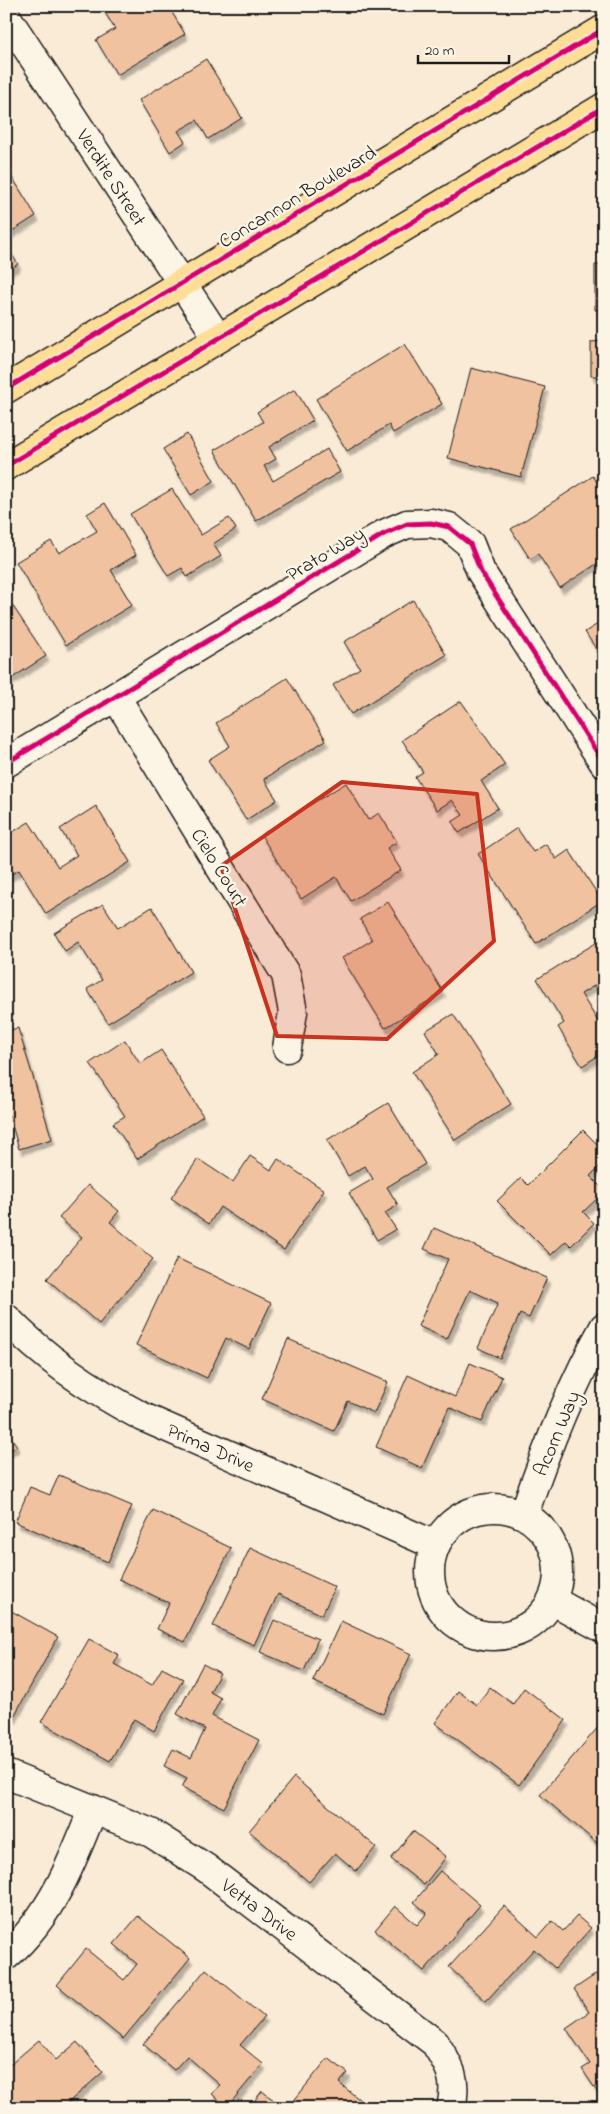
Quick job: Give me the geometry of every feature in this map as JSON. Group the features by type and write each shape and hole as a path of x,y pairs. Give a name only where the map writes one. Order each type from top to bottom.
{"main road":[{"name":"Concannon Boulevard","path":"6,389 604,29"},
{"path":"6,466 604,107"}],"street":[{"name":"Verdite Street","path":"6,16 218,338"},
{"name":"Prato Way","path":"6,763 384,534 407,524 432,524 448,526 470,544 482,572 604,763"},
{"name":"Cielo Court","path":"116,697 286,975 292,1012 287,1048"},
{"name":"Prima Drive","path":"6,1318 31,1343 112,1401 434,1546"},
{"name":"Acorn Way","path":"524,1514 533,1486 573,1392 604,1327"},
{"path":"481,1508 509,1508 524,1514 541,1527 550,1538 555,1550 559,1564 558,1580 552,1600 538,1618 527,1628 515,1633 491,1636 478,1634 462,1628 438,1606 430,1582 429,1565 434,1546 442,1532 451,1523 481,1508"},
{"path":"552,1600 604,1628"},
{"name":"Vetta Drive","path":"6,1774 151,1834 206,1868 435,2043 448,2064 455,2091 451,2108"},
{"path":"6,1956 40,1920 60,1888 94,1809"}],"highlighted area":[{"path":"342,782 477,794 494,941 387,1039 277,1036 221,866"}],"building":[{"path":"101,6 168,6 185,34 117,75 96,40 115,29"},
{"path":"206,59 242,118 208,139 197,120 178,131 185,142 170,152 139,100"},
{"path":"12,177 36,216 6,235 6,181"},
{"path":"6,246 18,264 6,272"},
{"path":"595,265 604,265 604,310 595,310"},
{"path":"604,341 604,376 591,376 591,342"},
{"path":"405,344 442,404 393,433 389,425 347,451 316,399"},
{"path":"471,368 545,387 521,477 448,458"},
{"path":"295,389 313,420 269,447 276,459 264,466 273,481 327,449 340,472 256,521 214,450 263,422 257,412"},
{"path":"187,434 214,481 191,495 163,449"},
{"path":"593,476 604,492 604,559 560,588 538,554 530,559 511,529"},
{"path":"172,489 201,535 229,518 236,529 213,544 221,556 187,577 182,568 168,576 130,514"},
{"path":"105,503 136,555 111,570 132,605 66,645 16,562 51,541 59,553 97,531 87,514"},
{"path":"6,596 46,656 6,682"},
{"path":"413,600 446,655 351,714 333,685 360,668 344,642"},
{"path":"604,620 604,661 585,632"},
{"path":"287,678 326,740 264,779 277,800 246,820 208,760 230,746 216,723"},
{"path":"461,701 505,765 481,781 498,808 459,833 452,822 463,815 452,800 437,810 415,777 423,772 402,740"},
{"path":"346,783 368,820 379,813 397,842 387,848 401,870 351,901 336,877 301,899 261,835"},
{"path":"96,806 130,862 46,914 19,870 8,876 6,873 6,836 29,822 58,867 77,855 60,829"},
{"path":"517,828 533,852 546,844 556,859 569,850 602,901 536,944 478,854"},
{"path":"388,902 443,992 385,1028 342,958 372,940 360,919"},
{"path":"103,904 118,928 152,907 191,972 108,1023 87,989 102,980 78,942 65,951 54,933"},
{"path":"604,938 604,984 602,981 581,994 604,1031 604,1052 582,1066 558,1027 564,1023 537,979"},
{"path":"453,1014 511,1104 455,1140 412,1072 439,1054 425,1031"},
{"path":"18,1028 52,1139 19,1149 9,1115 6,1116 6,1031"},
{"path":"125,1040 140,1064 161,1050 203,1116 137,1159 113,1123 125,1116 90,1063"},
{"path":"388,1103 425,1164 387,1187 398,1205 385,1213 396,1229 377,1240 349,1193 373,1179 365,1166 348,1176 327,1140"},
{"path":"583,1130 604,1151 604,1162 590,1176 604,1192 583,1212 594,1223 571,1246 566,1241 551,1255 497,1201 521,1178 528,1185"},
{"path":"250,1156 271,1170 278,1159 324,1190 284,1250 220,1207 209,1224 171,1198 198,1159 233,1182"},
{"path":"88,1185 119,1211 110,1222 153,1259 99,1324 47,1279 82,1237 59,1218"},
{"path":"434,1228 547,1278 529,1318 520,1314 500,1358 478,1348 498,1303 470,1290 447,1339 418,1326 448,1259 424,1249"},
{"path":"177,1258 271,1303 249,1349 226,1338 207,1378 136,1345"},
{"path":"288,1339 388,1382 374,1413 348,1401 334,1431 262,1399"},
{"path":"470,1363 502,1377 482,1422 449,1407 422,1468 376,1447 408,1375 455,1397"},
{"path":"6,1430 17,1446 6,1453"},
{"path":"59,1475 132,1506 108,1562 15,1522 30,1487 50,1495"},
{"path":"153,1510 231,1548 185,1642 157,1629 169,1603 119,1579"},
{"path":"250,1548 335,1587 322,1615 278,1594 254,1645 213,1626"},
{"path":"6,1608 58,1637 13,1718 6,1714"},
{"path":"274,1620 318,1639 304,1671 260,1652"},
{"path":"341,1621 411,1654 383,1714 313,1681"},
{"path":"89,1639 119,1655 114,1664 152,1685 162,1668 183,1679 154,1731 134,1719 110,1761 41,1722"},
{"path":"203,1664 220,1673 210,1692 221,1698 212,1716 259,1740 224,1808 182,1787 187,1778 164,1766 173,1749 191,1758 205,1729 177,1714"},
{"path":"490,1687 513,1704 524,1688 566,1720 519,1785 435,1723 458,1691 477,1705"},
{"path":"600,1725 604,1728 604,1836 597,1843 540,1795"},
{"path":"294,1777 376,1847 356,1871 335,1853 309,1882 249,1831"},
{"path":"413,1831 446,1857 424,1885 391,1859"},
{"path":"440,1871 480,1905 424,1971 375,1930 395,1906 417,1925 427,1913 414,1902"},
{"path":"504,1906 538,1937 552,1921 563,1931 577,1916 591,1928 555,1968 534,1949 486,2001 449,1967"},
{"path":"138,1916 190,1958 123,2039 57,1985 86,1949 124,1980 137,1964 114,1944"},
{"path":"206,1969 264,2017 240,2045 263,2064 227,2107 212,2094 220,2085 187,2056 174,2070 143,2044"},
{"path":"604,1969 604,2098 602,2099 582,2069 590,2064 566,2028 589,2012 574,1989"},
{"path":"39,2040 56,2060 77,2042 103,2072 62,2108 6,2108 6,2068"},
{"path":"328,2058 348,2073 339,2083 360,2100 353,2108 288,2108"},
{"path":"262,2091 284,2108 249,2108"}],"cycle path":[{"path":"6,389 604,29"},
{"path":"6,466 604,107"},
{"path":"6,763 384,534 407,524 431,523 449,527 470,544 481,572 604,763"}]}
